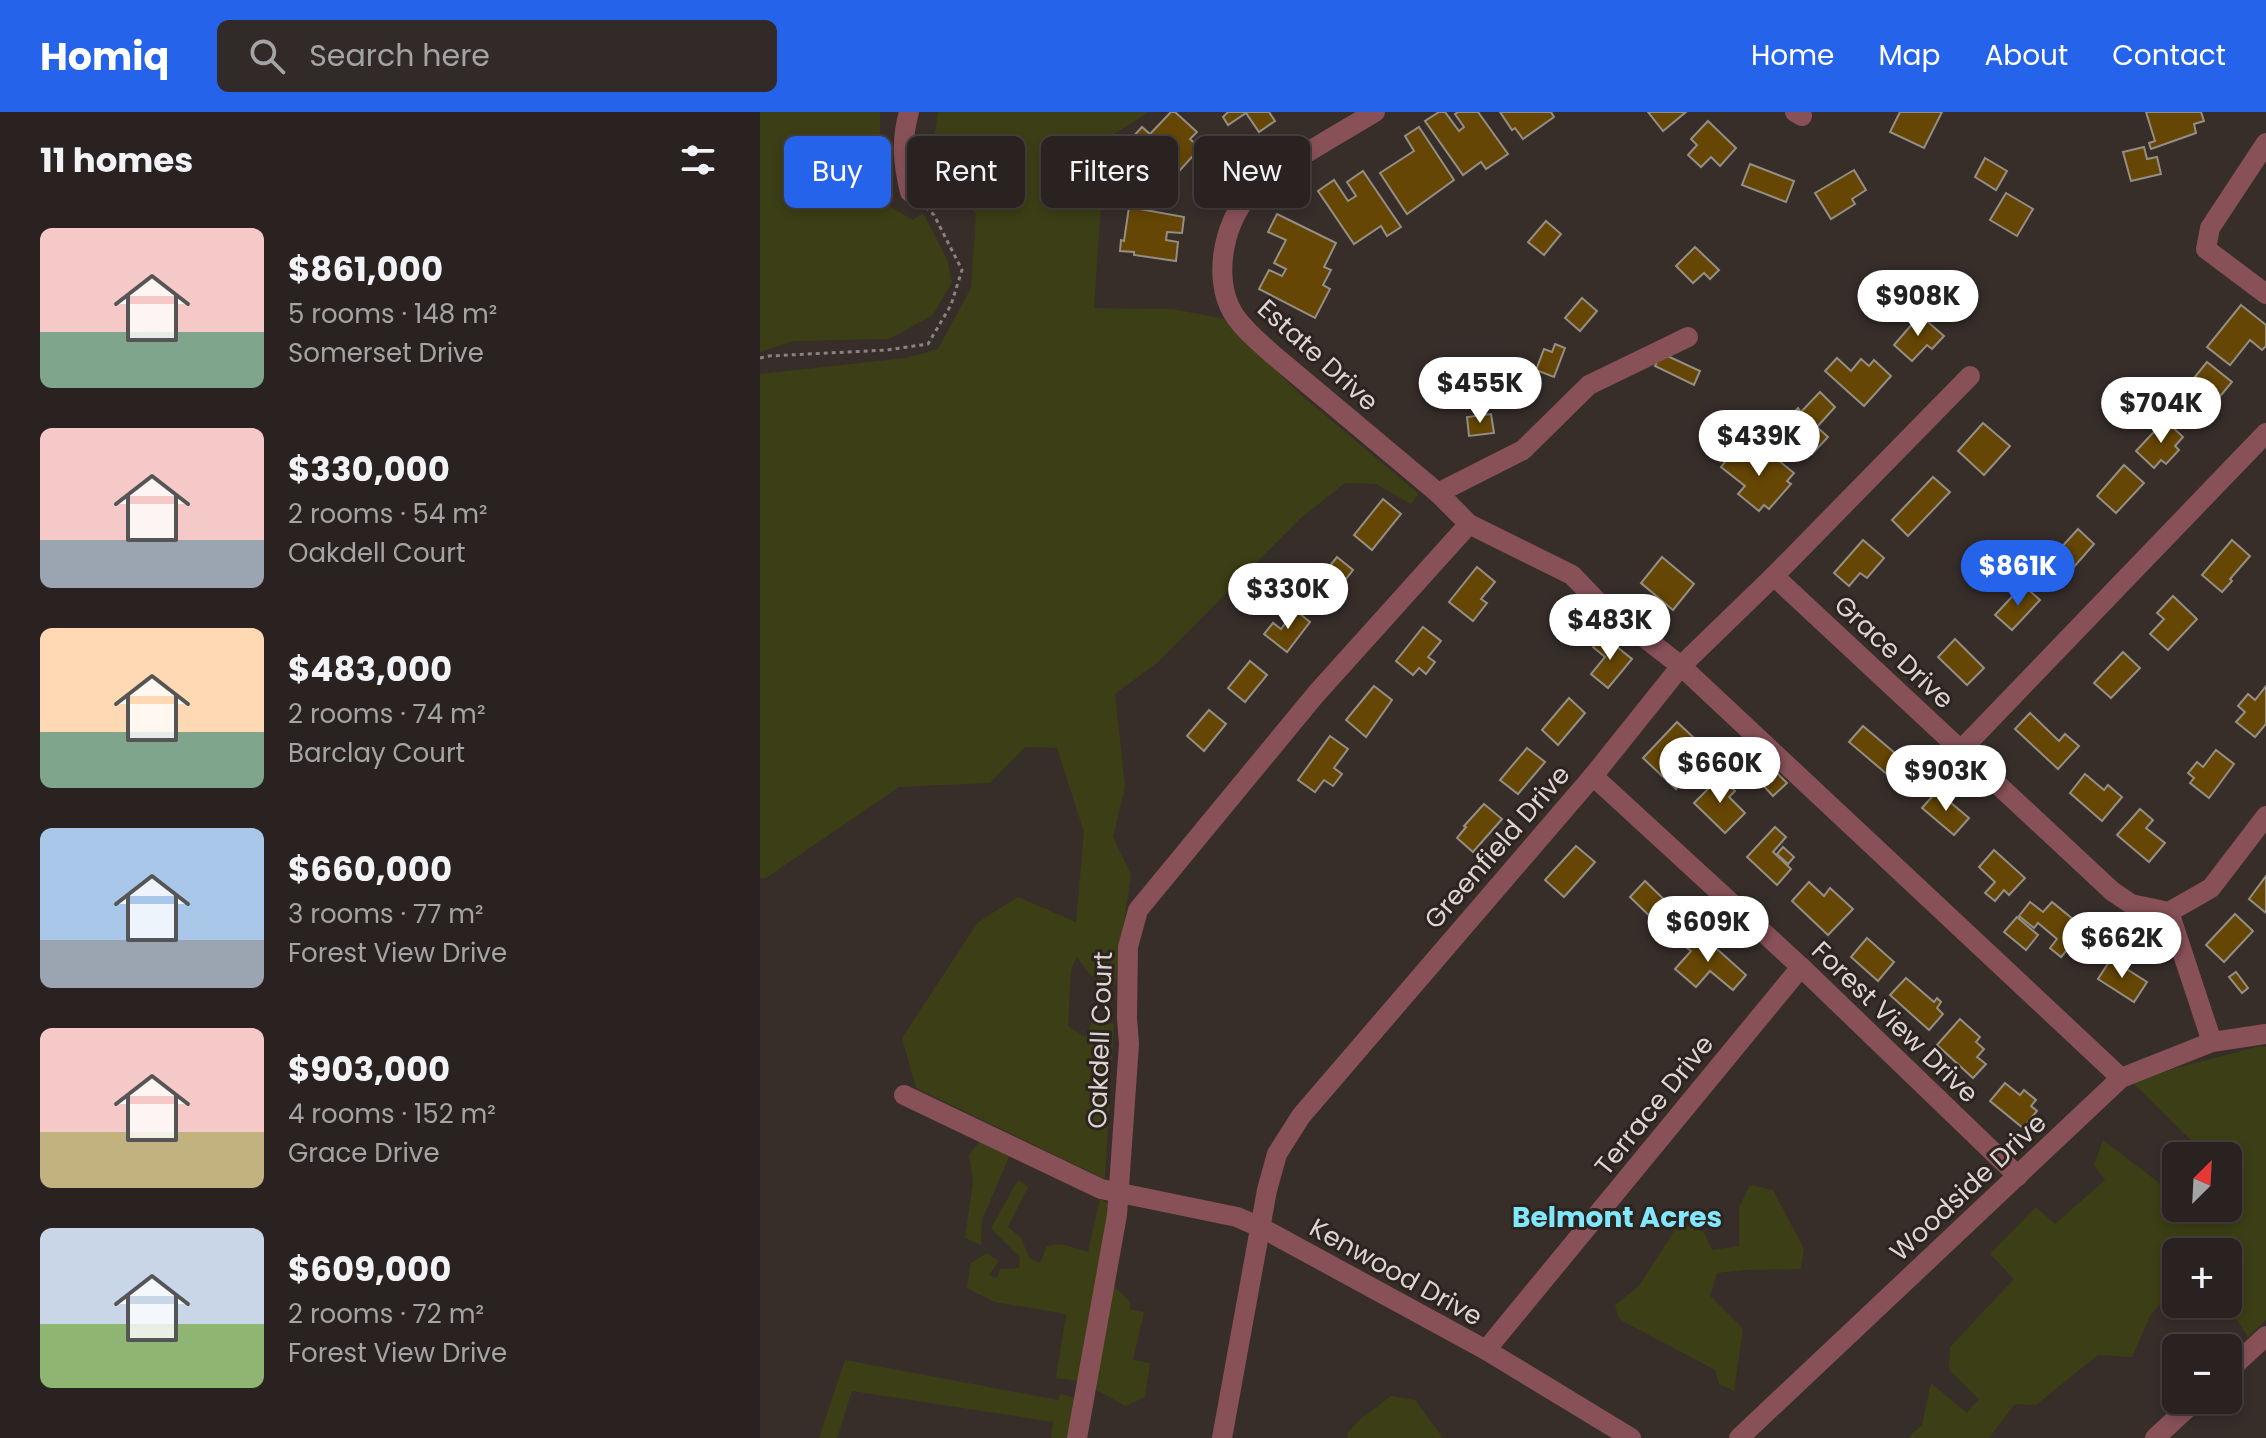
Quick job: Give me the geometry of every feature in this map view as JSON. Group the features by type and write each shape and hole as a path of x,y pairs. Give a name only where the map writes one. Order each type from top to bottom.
{"street":[{"path":"907,177 903,141 909,112"},
{"name":"Estate Drive","path":"1375,112 1254,190 1235,215 1226,241 1223,265 1224,289 1232,312 1249,333 1438,493 1469,524 1572,575 1597,601 1681,666 2121,1078"},
{"path":"2266,143 2210,228 2206,249 2266,294"},
{"path":"1438,493 1523,450 1589,385 1688,337"},
{"name":"Greenfield Drive","path":"1222,1438 1267,1190 1277,1154 1301,1116 1593,776 1681,666 1970,376"},
{"path":"1960,751 2266,433"},
{"name":"Oakdell Court","path":"1077,1438 1120,1194 1129,1044 1128,947 1138,910 1316,694 1469,524"},
{"name":"Grace Drive","path":"1774,576 2112,891 2131,904 2169,912"},
{"name":"Forest View Drive","path":"1593,776 1801,967 2018,1176"},
{"path":"2212,1042 2169,912 2211,888 2266,816"},
{"name":"Terrace Drive","path":"1486,1350 1801,967"},
{"name":"Woodside Drive","path":"1739,1438 2121,1078 2212,1042 2266,1034"},
{"name":"Kenwood Drive","path":"904,1095 1101,1189 1237,1217 1262,1228 1486,1350 1631,1438"},
{"path":"2242,1358 2266,1336"},
{"path":"2155,1438 2181,1414"}],"path":[{"path":"760,358 887,350 928,344 951,305 962,270 934,215 927,208"}],"green space":[{"path":"760,112 880,112 880,136 784,136 784,208 891,207 913,220 923,213 947,259 952,282 933,315 889,339 794,341 760,352"},
{"path":"938,112 1149,112 1113,136 1041,136 1041,208 1101,208 1094,308 1173,309 1224,319 1300,394 1419,494 1411,504 1376,484 1345,483 1301,518 1157,663 1115,694 1125,786 1113,837 1131,874 1115,985 1090,975 1077,957 1071,970 1068,1026 1085,1037 1093,1020 1114,1024 1105,1179 916,1088 902,1038 978,922 1018,897 1076,922 1084,832 1057,748 1025,747 990,783 899,787 766,878 760,878 760,374 906,358 938,349 971,288 976,214 971,208 1025,208 1025,136 935,136"},
{"path":"2266,1047 2266,1320 2248,1337 2236,1318 2242,1318 2242,1238 2162,1238 2162,1303 2151,1314 2132,1357 2098,1355 2036,1405 2015,1404 1989,1438 1908,1438 1922,1425 1931,1383 1967,1413 1979,1399 1949,1370 1950,1347 2014,1279 1990,1254 2036,1207 2055,1224 2105,1180 2094,1165 2103,1140 2162,1185 2162,1222 2242,1222 2242,1142 2193,1142 2132,1082"},
{"path":"982,1139 1011,1152 982,1220 981,1245 965,1238 973,1182 969,1155"},
{"path":"1018,1180 1028,1187 1008,1227 1021,1238 1030,1259 1040,1263 1047,1246 1062,1244 1088,1252 1100,1199 1111,1205 1078,1381 1056,1378 1066,1314 995,1302 967,1288 971,1263 987,1253 999,1261 989,1275 997,1278 1000,1269 1019,1268 1020,1257 991,1228"},
{"path":"1750,1185 1773,1190 1804,1249 1801,1269 1717,1273 1710,1296 1743,1329 1734,1391 1719,1384 1715,1370 1619,1319 1615,1305 1639,1286 1680,1222 1704,1232 1712,1250 1739,1246 1739,1207"},
{"path":"1114,1286 1130,1302 1130,1309 1144,1312 1133,1360 1150,1363 1145,1397 1126,1406 1094,1389"},
{"path":"845,1360 1058,1400 1060,1394 1078,1398 1070,1438 1051,1438 1053,1422 852,1391 837,1438 819,1438"},
{"path":"1391,1396 1415,1400 1443,1438 1348,1438 1347,1434 1358,1421"}],"building":[{"path":"1171,112 1175,112 1197,132 1190,139 1194,143 1194,155 1178,172 1178,136 1134,136 1142,127 1150,134"},
{"path":"1228,112 1269,112 1275,121 1259,132 1246,113 1228,125 1223,117"},
{"path":"1439,112 1445,112 1459,131 1464,127 1455,114 1478,112 1508,154 1486,169 1481,162 1463,175 1425,121"},
{"path":"1500,112 1551,112 1554,117 1523,139 1515,128 1512,130"},
{"path":"1648,112 1686,112 1663,131"},
{"path":"1900,112 1942,112 1924,148 1890,132"},
{"path":"2146,112 2201,112 2204,121 2194,124 2196,133 2151,149 2149,143 2155,141"},
{"path":"1708,121 1736,148 1720,166 1711,157 1701,167 1688,155 1697,145 1691,139"},
{"path":"1419,127 1454,180 1407,214 1380,173 1414,151 1405,136"},
{"path":"2144,147 2147,159 2157,157 2161,174 2131,181 2123,152"},
{"path":"1985,158 2007,171 1996,190 1975,177"},
{"path":"1750,164 1794,181 1786,202 1742,185"},
{"path":"1854,170 1866,190 1852,199 1855,204 1831,219 1815,193"},
{"path":"1363,171 1401,227 1387,236 1381,226 1354,244 1318,191 1334,180 1348,201 1356,196 1347,182"},
{"path":"2006,193 2033,209 2017,236 1990,220"},
{"path":"1129,208 1184,217 1182,233 1167,232 1166,240 1178,242 1176,261 1120,251 1121,240 1124,241"},
{"path":"1277,214 1336,243 1324,267 1331,270 1323,285 1330,289 1315,318 1259,289 1269,270 1282,276 1286,269 1274,263 1286,240 1268,232"},
{"path":"1546,221 1561,234 1544,255 1528,242"},
{"path":"1695,247 1719,270 1710,279 1704,273 1693,283 1676,266"},
{"path":"1582,298 1597,311 1580,331 1565,318"},
{"path":"2241,305 2266,325 2266,346 2262,350 2250,340 2230,365 2207,347"},
{"path":"1920,315 1944,336 1932,349 1927,345 1912,361 1894,345"},
{"path":"1555,344 1565,348 1554,377 1536,370 1544,349 1552,352"},
{"path":"1661,353 1700,371 1694,385 1655,366"},
{"path":"1837,358 1851,371 1861,359 1869,366 1874,360 1891,376 1864,406 1825,371"},
{"path":"2207,362 2232,382 2201,419 2177,399"},
{"path":"1820,392 1835,407 1817,427 1828,437 1812,454 1782,425 1798,408 1801,412"},
{"path":"1491,414 1494,433 1469,436 1467,417"},
{"path":"2165,420 2183,437 2175,446 2179,450 2166,464 2161,460 2154,468 2136,451"},
{"path":"1983,423 2010,446 1984,475 1958,451"},
{"path":"1737,447 1753,460 1758,454 1768,462 1773,456 1794,473 1787,481 1791,484 1769,509 1764,505 1759,511 1738,494 1745,486 1721,467"},
{"path":"2124,465 2144,483 2116,513 2097,496"},
{"path":"1933,477 1950,492 1908,536 1892,520"},
{"path":"1383,499 1401,514 1372,550 1354,535"},
{"path":"2078,529 2094,544 2066,576 2042,555 2052,544 2059,550"},
{"path":"1863,540 1884,558 1867,578 1860,573 1849,586 1834,573"},
{"path":"2232,540 2250,556 2222,592 2202,575"},
{"path":"1337,557 1353,570 1331,598 1314,585"},
{"path":"1662,557 1694,584 1673,610 1641,583"},
{"path":"1477,567 1495,582 1481,599 1487,603 1473,621 1449,602"},
{"path":"2023,585 2040,600 2012,630 1995,615"},
{"path":"2173,596 2197,619 2168,650 2150,634 2164,619 2157,613"},
{"path":"1295,610 1310,622 1287,652 1264,634 1273,623 1281,629"},
{"path":"1423,627 1441,641 1428,657 1435,662 1426,674 1419,668 1413,675 1396,661"},
{"path":"1602,635 1632,659 1608,688 1591,674 1605,657 1593,647"},
{"path":"1955,639 1984,668 1967,685 1938,657"},
{"path":"2123,652 2140,668 2111,698 2094,683"},
{"path":"1250,661 1267,675 1245,702 1228,688"},
{"path":"1374,686 1392,700 1366,737 1346,720"},
{"path":"2266,686 2266,724 2255,737 2236,722 2245,712 2238,706 2248,694 2255,700"},
{"path":"1569,698 1585,713 1558,745 1542,730"},
{"path":"1209,710 1226,724 1204,751 1187,736"},
{"path":"2030,713 2059,741 2065,734 2079,746 2058,769 2015,729"},
{"path":"1677,722 1694,738 1684,748 1692,755 1682,765 1691,773 1676,789 1643,758"},
{"path":"1863,726 1909,765 1895,781 1849,742"},
{"path":"1330,736 1348,749 1334,768 1342,774 1333,786 1324,780 1315,792 1298,780"},
{"path":"1527,748 1545,762 1518,794 1500,780"},
{"path":"2216,750 2234,764 2209,798 2190,783 2194,778 2188,773 2197,762 2203,767"},
{"path":"1773,769 1787,783 1773,796 1760,782"},
{"path":"2085,774 2104,790 2108,785 2122,797 2102,821 2070,793"},
{"path":"1720,777 1735,791 1729,797 1745,813 1725,833 1694,803"},
{"path":"1937,791 1969,818 1954,835 1922,808"},
{"path":"1484,804 1502,819 1473,852 1457,838"},
{"path":"2140,809 2153,820 2146,828 2165,843 2149,862 2117,835"},
{"path":"1775,827 1786,837 1773,852 1791,869 1777,885 1747,857"},
{"path":"1576,846 1595,862 1564,897 1545,880"},
{"path":"1783,847 1794,857 1788,864 1777,854"},
{"path":"1994,850 2025,878 2009,895 2004,890 1995,901 1985,893 1995,882 1979,867"},
{"path":"2266,876 2266,913 2249,899"},
{"path":"1645,881 1677,912 1662,928 1630,897"},
{"path":"1809,882 1824,896 1830,888 1853,909 1828,935 1792,901"},
{"path":"2030,902 2043,912 2052,902 2085,929 2061,957 2050,948 2057,939 2038,923 2034,928 2019,916"},
{"path":"2235,914 2253,931 2224,962 2206,945"},
{"path":"2017,917 2038,935 2026,950 2004,932"},
{"path":"1698,932 1746,975 1733,990 1710,971 1696,987 1675,969 1691,951 1686,947"},
{"path":"1867,938 1894,962 1878,981 1851,957"},
{"path":"2111,959 2147,982 2134,1002 2098,979"},
{"path":"2236,972 2248,988 2242,993 2229,977"},
{"path":"1906,978 1934,1002 1937,998 1941,1002 1937,1008 1943,1014 1929,1030 1890,995"},
{"path":"1960,1019 1980,1037 1976,1042 1984,1049 1977,1057 1986,1064 1973,1078 1937,1045"},
{"path":"2005,1083 2020,1095 2024,1090 2036,1100 2031,1106 2037,1111 2023,1128 1990,1101"}],"district":[{"name":"Belmont Acres","path":"1617,1217"}]}
